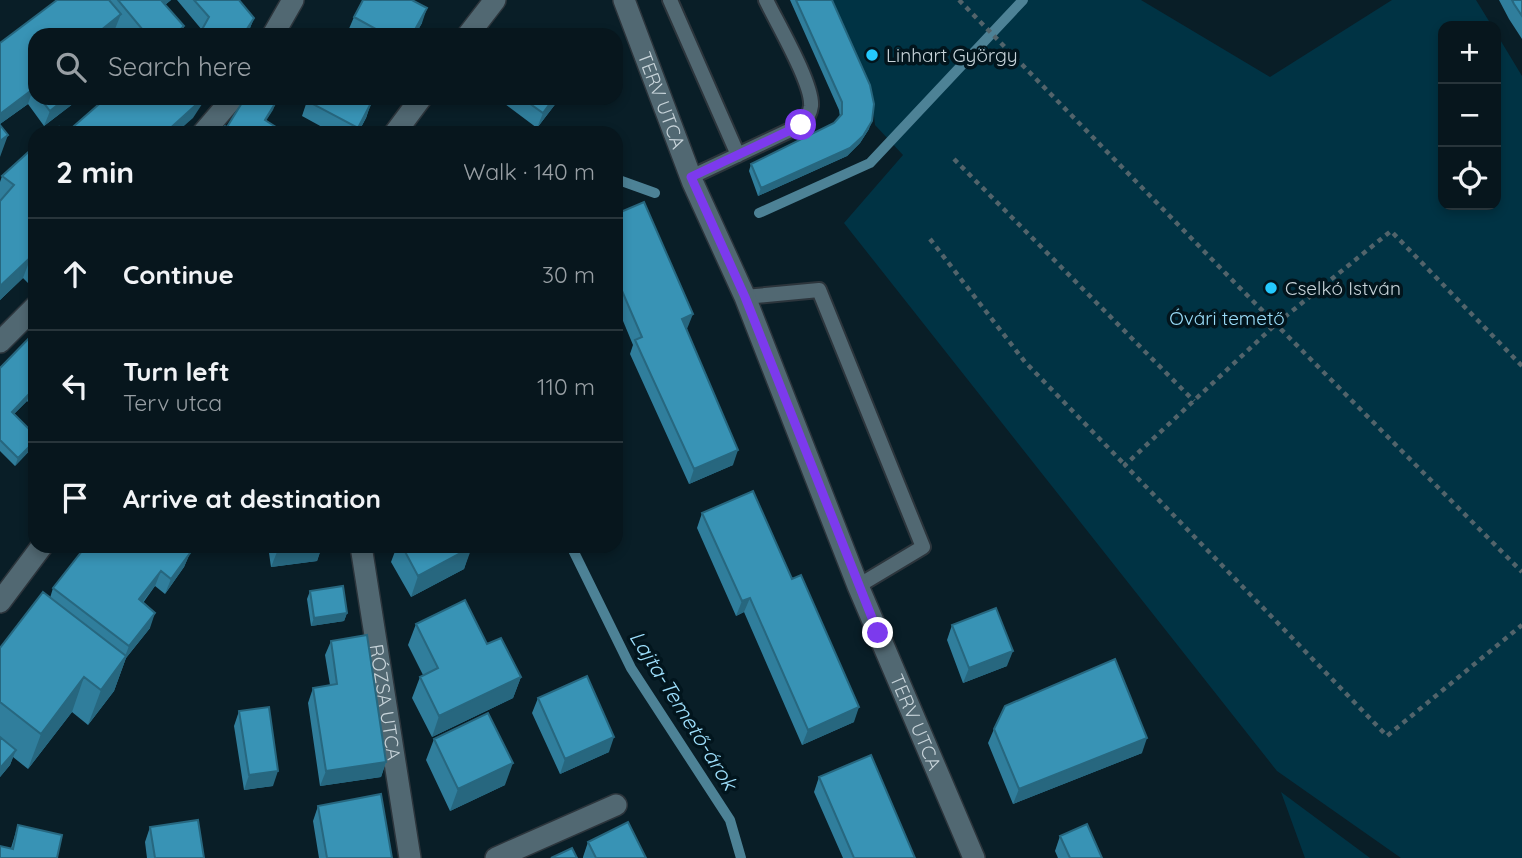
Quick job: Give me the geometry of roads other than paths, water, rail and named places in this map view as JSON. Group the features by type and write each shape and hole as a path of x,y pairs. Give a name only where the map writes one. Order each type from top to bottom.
{"street":[{"path":"277,28 293,0"},
{"path":"473,28 495,0"},
{"name":"TERV UTCA","path":"624,0 691,177 745,297 858,586 974,858"},
{"path":"209,126 227,105"},
{"path":"399,126 416,105"},
{"path":"0,342 28,314"},
{"path":"0,602 37,553"},
{"name":"RÓZSA UTCA","path":"362,553 410,858"},
{"path":"496,858 615,805"}],"lane":[{"path":"670,0 738,155"},
{"path":"691,177 801,125 807,118 811,107 809,90 766,0"},
{"path":"745,297 819,290 923,547 858,586"}],"waterway":[{"name":"Lajta-Temető-árok","path":"759,213 870,163 1023,0"},
{"name":"Lajta-Temető-árok","path":"623,182 655,193"},
{"name":"Lajta-Temető-árok","path":"574,553 631,668 730,820 741,858"}],"place":[{"name":"Linhart György","path":"872,55"},
{"name":"Cselkó István","path":"1271,288"}],"park label":[{"name":"Óvári temető","path":"1227,318"}]}
